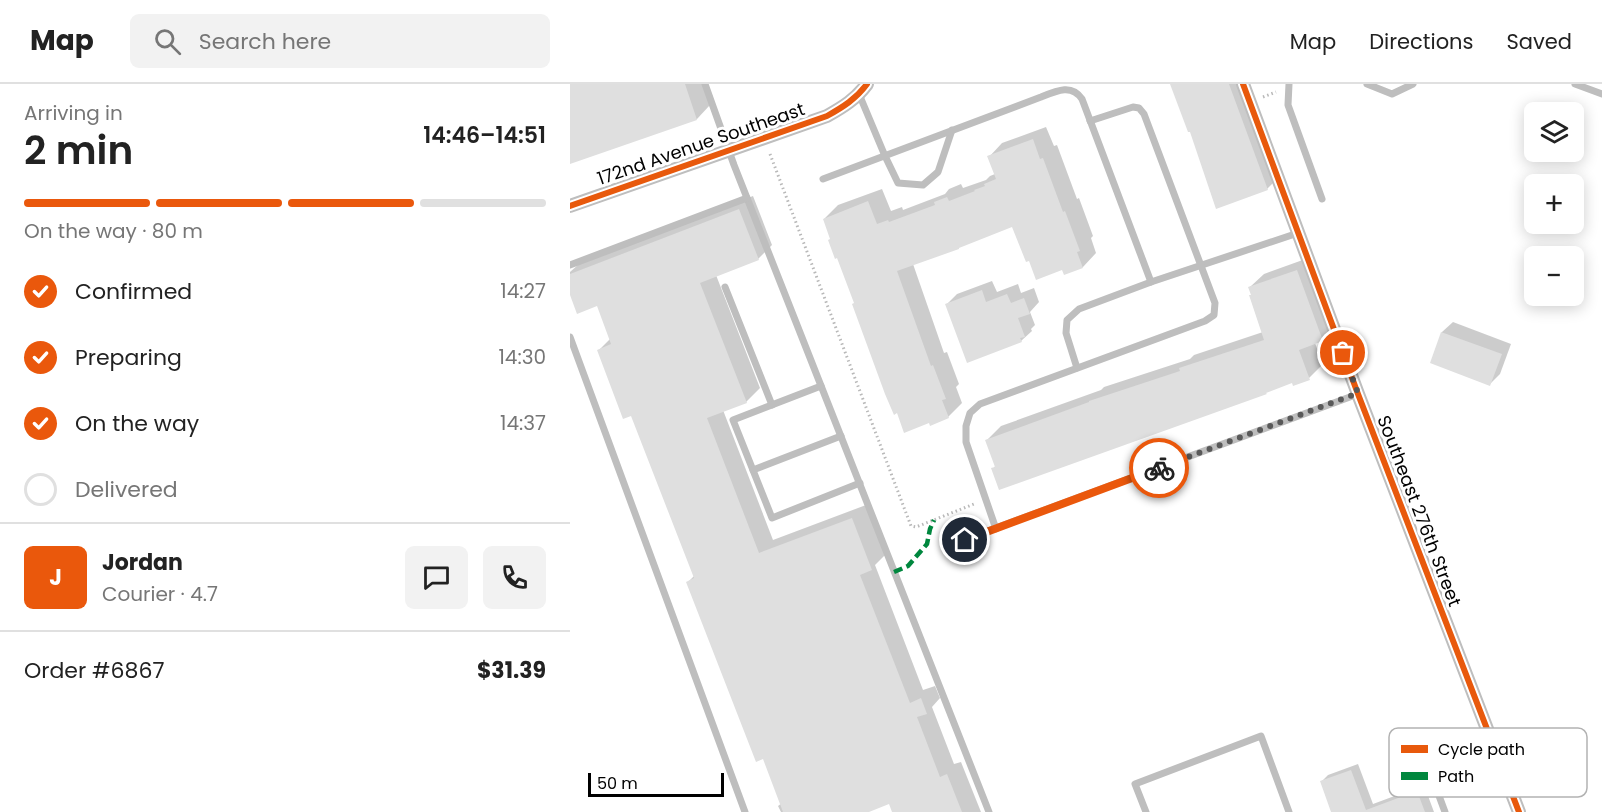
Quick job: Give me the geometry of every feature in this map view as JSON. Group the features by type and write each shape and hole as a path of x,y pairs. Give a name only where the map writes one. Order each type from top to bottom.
{"street":[{"name":"Southeast 276th Street","path":"1243,84 1486,728"},
{"name":"172nd Avenue Southeast","path":"570,206 827,116 844,106 864,88"},
{"name":"Southeast 276th Street","path":"1513,797 1519,812"}],"lane":[{"path":"705,84 747,198 988,812"},
{"path":"1289,84 1288,105 1322,199"},
{"path":"1367,84 1392,94 1413,84"},
{"path":"1575,84 1602,94"},
{"path":"824,179 1066,86 1073,87 1078,90 1151,282"},
{"path":"864,88 885,156 898,183 923,185 938,172 952,130"},
{"path":"996,529 966,442 966,426 970,413 980,404 1205,321 1214,315 1215,303 1202,265 1144,114 1139,108 1133,107 1090,121"},
{"path":"570,265 747,198"},
{"path":"1077,368 1066,333 1067,320 1079,309 1151,282 1298,233"},
{"path":"725,287 772,405"},
{"path":"571,341 745,812"},
{"path":"821,386 733,420 772,518 860,483"},
{"path":"950,545 1358,393"},
{"path":"753,470 841,436"},
{"path":"1146,812 1135,784 1261,736 1289,812"},
{"path":"1439,797 1445,812"}],"path":[{"path":"770,154 911,526 916,527 977,503"}],"building":[{"path":"570,84 685,84 697,120 570,164"},
{"path":"1170,84 1229,84 1268,190 1216,209 1190,132 1188,132"},
{"path":"1033,139 1040,159 1043,158 1063,212 1065,211 1080,251 1077,252 1083,268 1064,275 1062,270 1036,280 1012,227 897,271 931,366 933,365 946,399 942,400 949,418 904,433 897,413 894,415 885,394 852,304 854,303 828,240 830,239 823,219 868,201 877,224 888,220 889,222 935,205 934,202 947,197 949,201 975,191 996,179 987,156"},
{"path":"739,209 759,260 700,283 747,403 707,418 759,553 852,518 872,570 860,575 910,703 921,698 927,714 917,717 940,777 947,774 962,812 892,812 889,804 869,812 783,812 763,759 756,762 686,582 694,578 631,416 623,419 597,350 611,344 597,306 577,314 570,295 570,274"},
{"path":"1297,270 1323,341 1299,350 1310,380 1293,386 1292,383 999,490 991,468 995,467 985,440 1089,401 1180,371 1179,368 1264,340 1248,287"},
{"path":"982,290 986,302 1007,294 1011,303 1024,298 1030,314 1018,318 1025,337 1020,338 1022,342 967,363 945,304"},
{"path":"1441,332 1502,354 1490,386 1430,363"},
{"path":"1351,770 1366,810 1401,797 1419,797 1425,812 1331,812 1320,781"}],"marked path":[{"path":"894,572 908,566 927,544 934,520"}],"cycle path":[{"path":"570,206 827,116 849,102 867,84"},
{"path":"1243,84 1358,394 1487,728"},
{"path":"1513,797 1519,812"}],"way so far":[{"path":"1159,468 1358,393 1343,353"}],"route":[{"path":"965,540 1159,468"}]}
